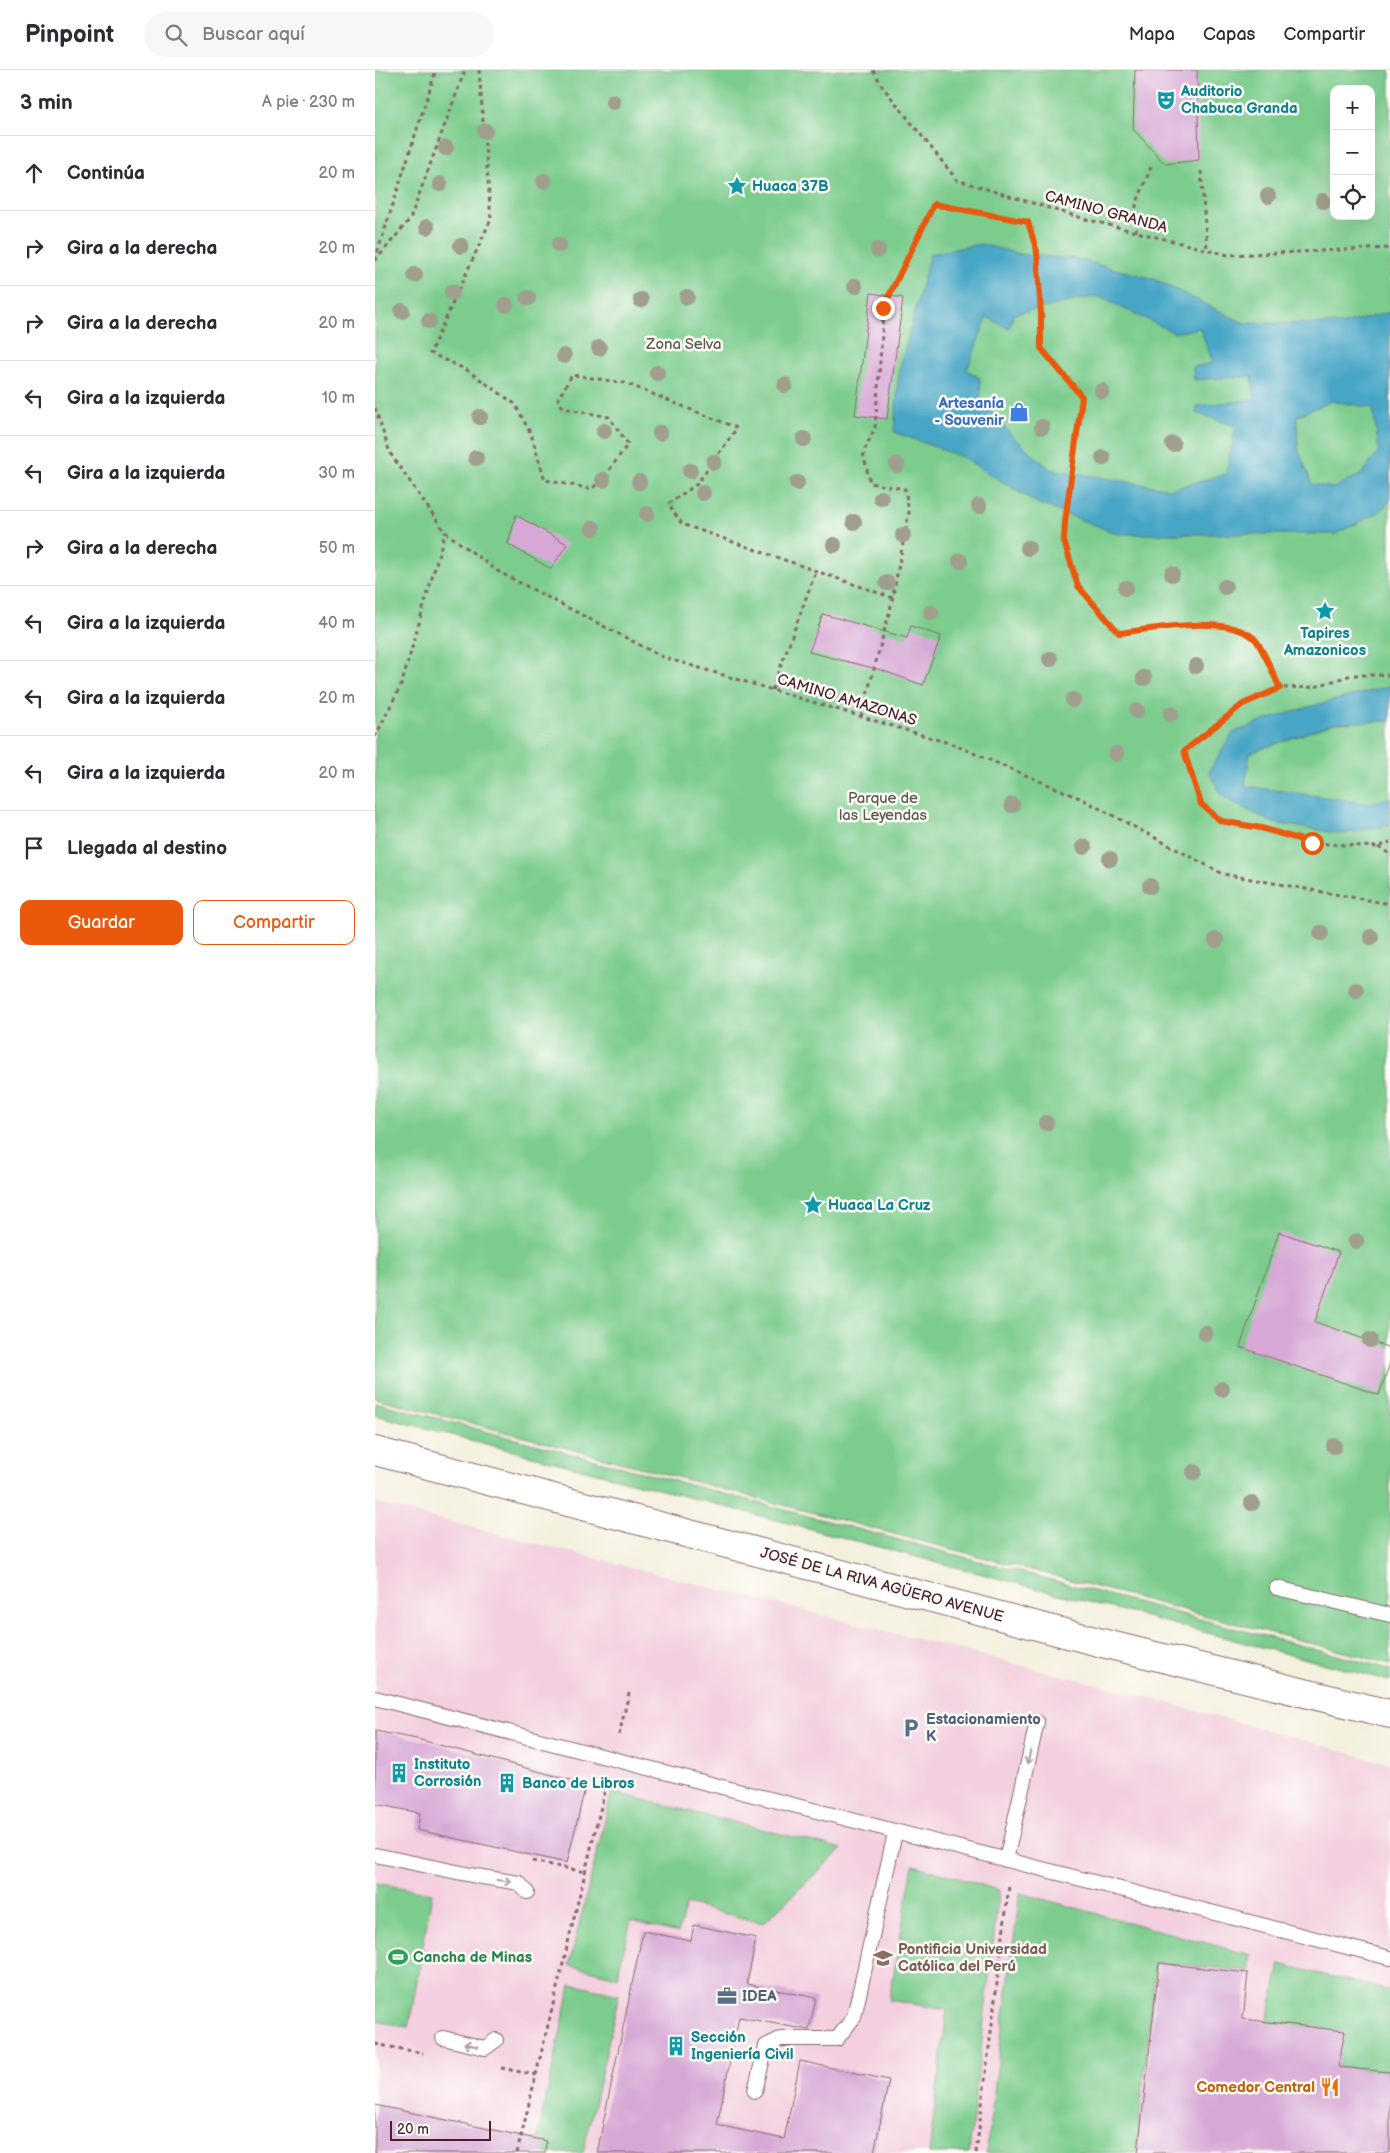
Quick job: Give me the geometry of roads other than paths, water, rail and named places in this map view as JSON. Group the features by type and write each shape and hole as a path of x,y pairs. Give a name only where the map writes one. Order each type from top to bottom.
{"street":[{"name":"JOSÉ DE LA RIVA AGÜERO AVENUE","path":"375,1451 1106,1644 1390,1714"}],"lane":[{"path":"1277,1588 1390,1615"},
{"path":"375,1698 895,1833 1390,1958"},
{"path":"1006,1860 1037,1722"},
{"path":"755,2091 766,2046 780,2039 837,2038 854,2017 895,1833"},
{"path":"375,1855 519,1883 527,1892"},
{"path":"443,2038 485,2048 496,2040"}],"water":[{"path":"980,244 1025,255 1077,259 1154,279 1244,323 1344,324 1390,312 1390,500 1381,511 1336,534 1118,534 1037,503 962,457 894,432 899,372 930,254","holes":["1097,296 1175,333 1200,328 1213,363 1193,367 1194,380 1252,376 1255,399 1198,406 1196,413 1236,426 1226,474 1171,489 1050,469 1013,437 981,400 980,378 967,370 987,317 1009,329 1014,314","1332,401 1373,408 1379,451 1362,474 1333,488 1312,484 1298,449 1297,416"]},
{"path":"1390,686 1390,721 1335,723 1250,753 1245,786 1367,803 1390,798 1390,825 1343,834 1273,823 1223,797 1209,772 1233,733 1263,721 1312,706"}],"place":[{"name":"Auditorio Chabuca Granda","path":"1166,100"},
{"name":"Huaca 37B","path":"737,186"},
{"name":"Artesanía - Souvenir","path":"1019,412"},
{"name":"Tapires Amazonicos","path":"1325,611"},
{"name":"Huaca La Cruz","path":"813,1205"},
{"name":"Estacionamiento K","path":"911,1728"},
{"name":"Instituto Corrosión","path":"399,1773"},
{"name":"Banco de Libros","path":"507,1783"},
{"name":"Cancha de Minas","path":"398,1957"},
{"name":"Pontificia Universidad Católica del Perú","path":"883,1958"},
{"name":"IDEA","path":"727,1996"},
{"name":"Sección Ingeniería Civil","path":"676,2046"},
{"name":"Comedor Central","path":"1330,2087"}],"park label":[{"name":"Zona Selva","path":"684,344"},
{"name":"Parque de las Leyendas","path":"883,806"}]}
